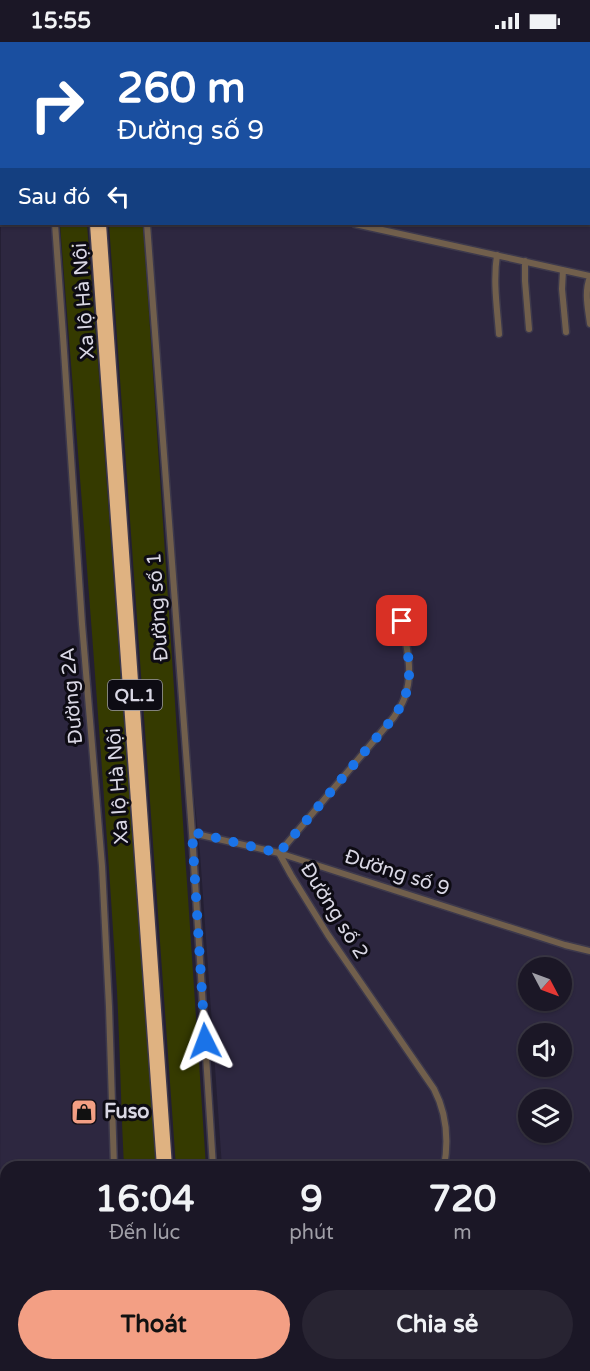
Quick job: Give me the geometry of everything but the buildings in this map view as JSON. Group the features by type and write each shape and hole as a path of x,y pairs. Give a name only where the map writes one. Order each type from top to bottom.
{"highway":[{"name":"Xa lộ Hà Nội","path":"94,225 161,1161"},
{"name":"Xa lộ Hà Nội","path":"102,225 168,1161"}],"street":[{"name":"Đường 2A","path":"55,225 82,624 102,866 114,1161"},
{"name":"Đường số 1","path":"147,225 192,832 213,1161"},
{"path":"360,225 590,276 586,293 590,324"},
{"path":"496,255 495,285 499,334"},
{"path":"525,261 529,329"},
{"path":"563,270 562,289 566,332"},
{"name":"Đường số 2","path":"402,621 409,665 408,684 401,705 394,717 279,853 328,935 434,1089 441,1105 447,1130 445,1161"},
{"name":"Đường số 9","path":"192,832 279,853 590,951"}],"shaded area":[{"path":"1,225 52,225 79,626 98,834 111,1161 0,1161"},
{"path":"149,225 590,225 590,1161 222,1161 200,853 181,671"}],"green space":[{"path":"60,225 87,225 156,1161 124,1161 117,991"},
{"path":"109,225 143,225 206,1161 176,1161"}],"place":[{"name":"Fuso","path":"84,1112"}],"route":[{"path":"205,1041 192,832 279,853 394,717 401,705 408,684 409,665 402,621"}]}
